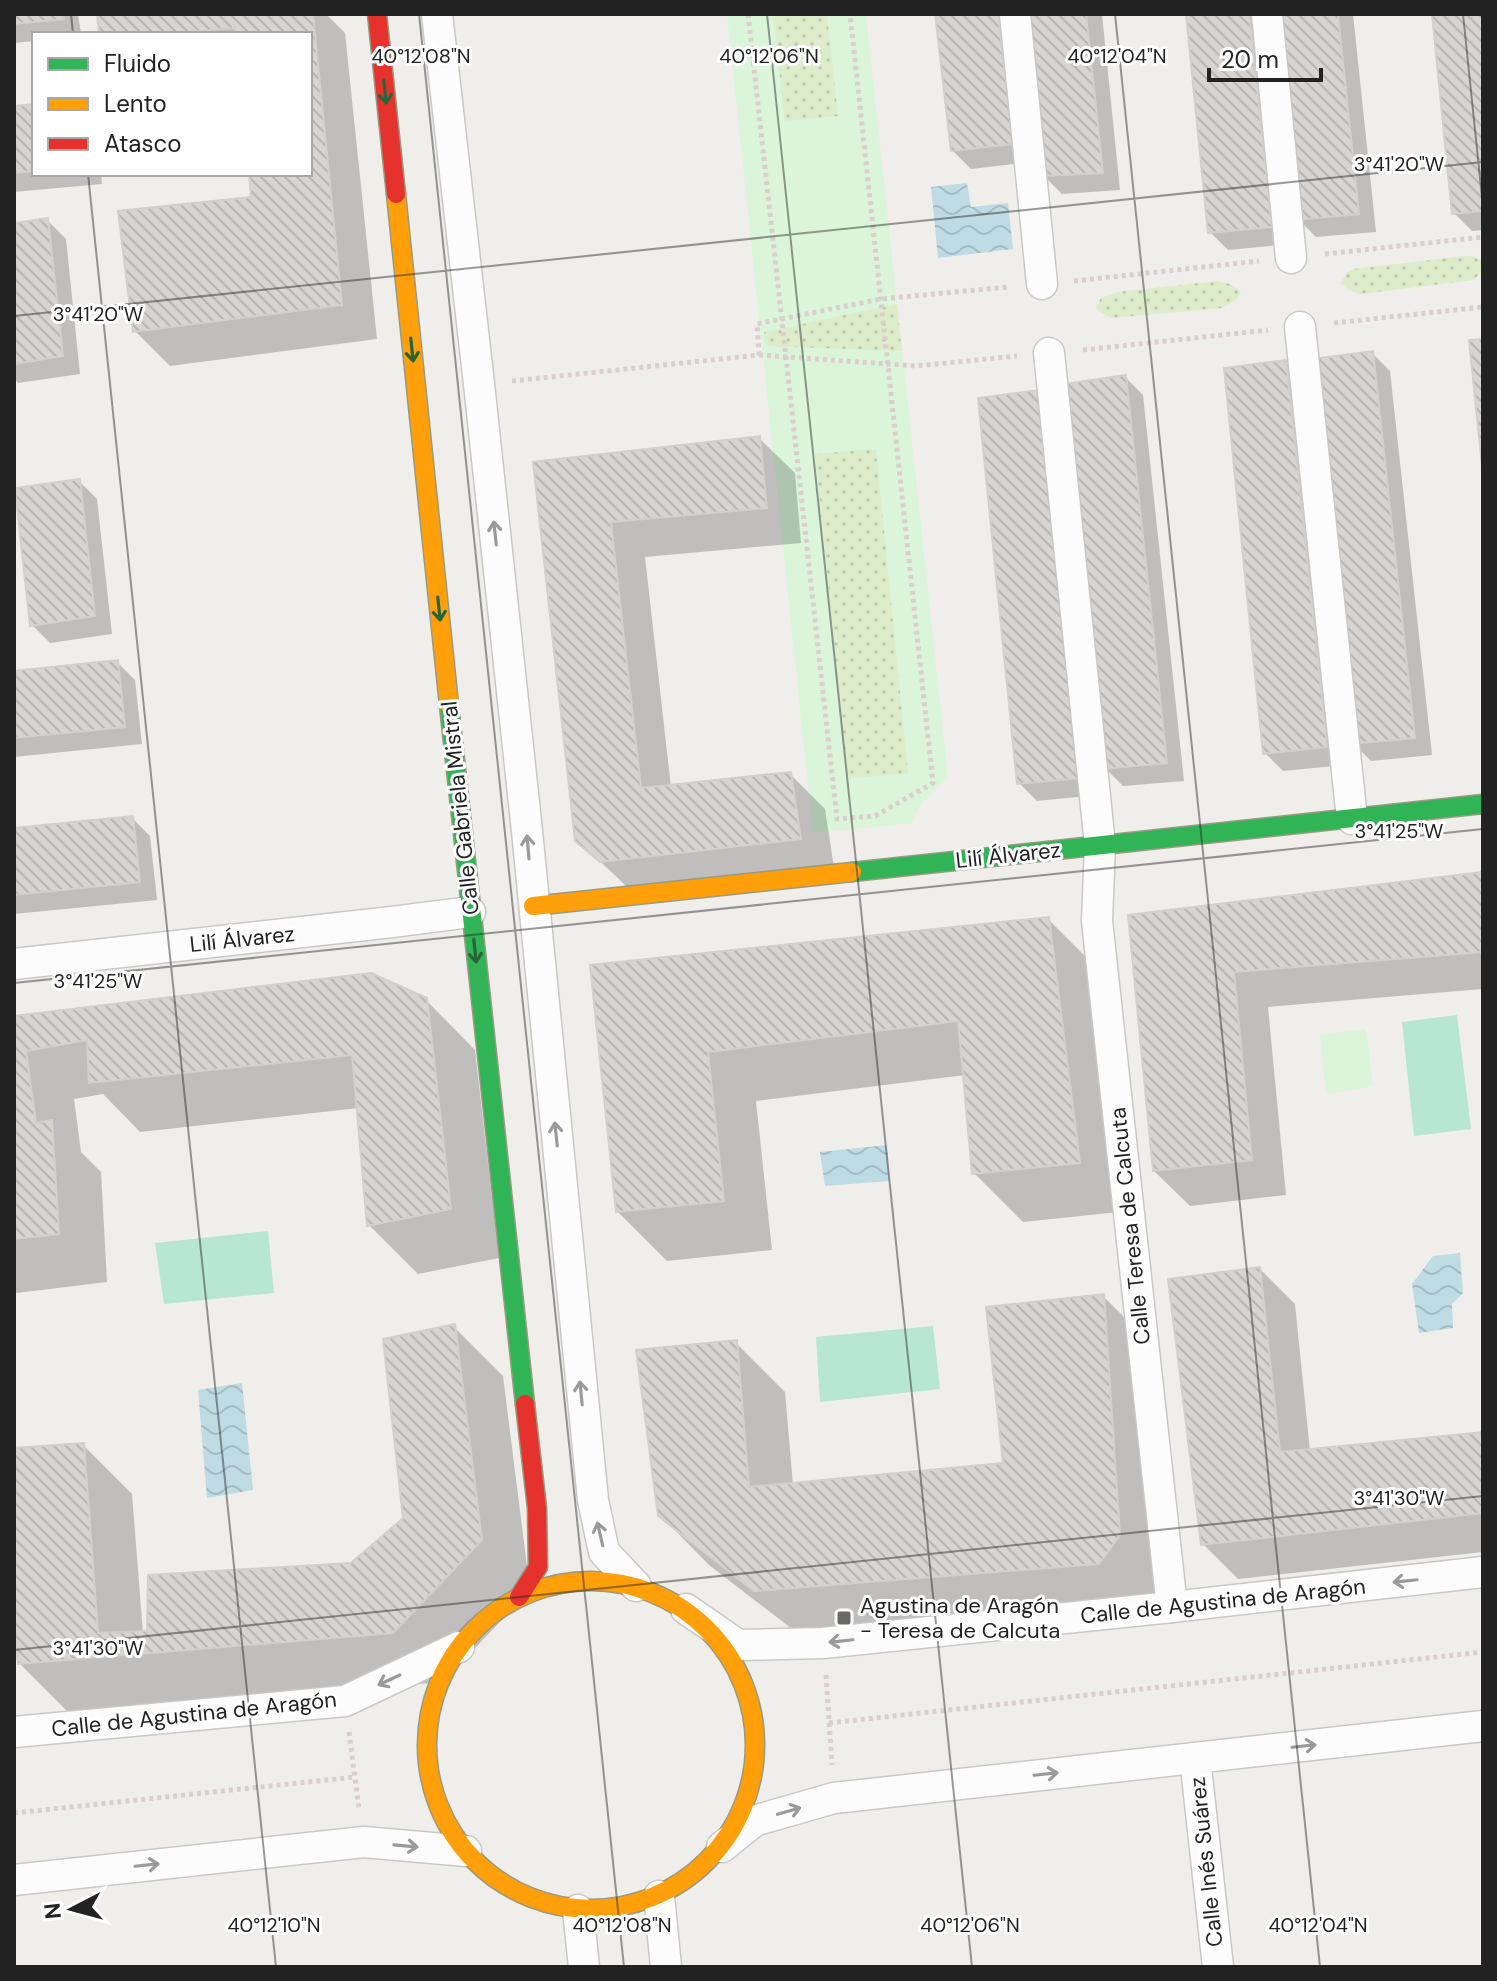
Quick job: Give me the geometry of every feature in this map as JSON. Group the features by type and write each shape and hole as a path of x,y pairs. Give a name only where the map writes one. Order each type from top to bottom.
{"street":[{"name":"Calle Gabriela Mistral","path":"377,14 470,912 537,1508 538,1567 519,1597"},
{"path":"437,14 479,384 593,1500 604,1552 636,1586"},
{"path":"1015,14 1042,284"},
{"path":"1267,14 1291,258"},
{"path":"1300,327 1352,819"},
{"name":"Calle Teresa de Calcuta","path":"1049,353 1100,845 1097,921 1172,1607"},
{"name":"Lilí Álvarez","path":"533,906 1483,804"},
{"name":"Lilí Álvarez","path":"14,964 470,912"},
{"name":"Calle de Agustina de Aragón","path":"686,1609 738,1645 823,1643 1483,1572"},
{"path":"722,1847 747,1800 757,1748 753,1721 748,1695 724,1647 686,1609 636,1586 596,1580 556,1584 519,1597 486,1618 459,1647 438,1685 428,1728 429,1772 442,1814 466,1851 497,1880 535,1900 578,1910 621,1908 659,1896 694,1875 754,1821 834,1798 1483,1726"},
{"name":"Calle de Agustina de Aragón","path":"14,1732 345,1701 459,1647"},
{"name":"Calle Inés Suárez","path":"1195,1758 1218,1967"},
{"path":"14,1880 364,1842 466,1851"},
{"path":"659,1896 666,1967"},
{"path":"578,1910 584,1967"}],"path":[{"path":"748,14 837,819 875,816 933,783 850,14"},
{"path":"759,355 757,324 881,299 1483,237"},
{"path":"479,384 759,355 916,366 1483,307"},
{"path":"823,1643 834,1798"},
{"path":"829,1723 1483,1652"},
{"path":"345,1701 364,1842"},
{"path":"14,1813 355,1777"}],"green space":[{"path":"727,14 866,14 948,777 922,804 913,823 813,833"},
{"path":"773,14 827,14 838,116 785,121"},
{"path":"1465,256 1483,261 1483,270 1474,280 1360,294 1346,288 1341,282 1353,269"},
{"path":"1217,281 1230,284 1241,292 1236,300 1222,308 1111,318 1096,307 1101,298 1117,292"},
{"path":"897,304 902,351 766,346 764,332"},
{"path":"876,449 908,773 848,779 815,454"},
{"path":"1457,1015 1471,1129 1414,1136 1402,1022"},
{"path":"1366,1029 1373,1086 1326,1094 1320,1035"},
{"path":"268,1231 274,1293 164,1304 155,1243"},
{"path":"933,1326 940,1389 820,1402 816,1337"}],"water":[{"path":"967,183 971,207 1008,203 1013,249 938,258 931,187"},
{"path":"887,1145 889,1181 825,1186 820,1152"},
{"path":"1460,1253 1463,1293 1452,1304 1453,1328 1419,1333 1412,1284 1433,1256"},
{"path":"242,1383 253,1490 207,1498 198,1390"}],"building":[{"path":"14,14 63,14 64,19 14,24"},
{"path":"97,14 313,14 342,305 133,332 118,211 251,197 249,176 312,176 312,32 236,32 235,28 186,32 99,32"},
{"path":"935,14 998,14 1013,144 951,151"},
{"path":"1025,14 1086,14 1103,173 1042,176"},
{"path":"1186,14 1249,14 1272,227 1208,233"},
{"path":"1275,14 1338,14 1359,214 1296,220"},
{"path":"1432,14 1483,14 1483,211 1452,214"},
{"path":"32,104 32,171 14,173 14,106"},
{"path":"48,218 63,356 14,364 14,223"},
{"path":"1483,339 1483,476 1469,340"},
{"path":"1373,351 1415,738 1351,744 1312,359"},
{"path":"1286,360 1327,747 1263,754 1224,368"},
{"path":"1126,375 1167,763 1103,769 1064,384"},
{"path":"1039,390 1081,778 1017,784 978,398"},
{"path":"760,436 767,508 611,522 641,788 791,772 801,839 600,862 575,841 533,462"},
{"path":"80,479 95,616 30,626 15,488"},
{"path":"118,660 125,727 14,738 14,671"},
{"path":"133,816 140,882 14,895 14,828"},
{"path":"1483,872 1483,952 1234,972 1252,1160 1153,1171 1128,915"},
{"path":"1049,917 1080,1163 972,1174 958,1021 708,1052 724,1201 616,1212 590,965"},
{"path":"371,973 427,998 451,1209 367,1226 352,1055 89,1083 87,1040 26,1051 36,1123 52,1120 59,1234 14,1239 14,1016"},
{"path":"1260,1267 1280,1452 1483,1432 1483,1513 1201,1545 1168,1279"},
{"path":"1104,1294 1120,1535 1099,1564 754,1591 658,1516 636,1350 737,1340 749,1487 1003,1463 986,1307"},
{"path":"455,1324 482,1540 393,1633 18,1664 14,1630 14,1448 84,1443 98,1633 147,1631 148,1575 351,1563 403,1518 383,1339"}],"traffic: fast":[{"path":"449,705 525,1404"},
{"path":"852,872 1483,804"}],"traffic: slow":[{"path":"396,194 449,705"},
{"path":"533,906 852,872"},
{"path":"591,1581 623,1584 654,1593 682,1609 707,1629 727,1654 743,1682 752,1713 755,1745 752,1777 743,1808 727,1836 707,1861 682,1881 654,1897 623,1906 591,1909 559,1906 528,1897 500,1881 475,1861 455,1836 439,1808 430,1777 427,1745 430,1713 439,1682 455,1654 475,1629 500,1609 528,1593 559,1584 591,1581"}],"traffic: jam":[{"path":"377,14 396,194"},
{"path":"519,1597 538,1567 537,1508 525,1404"}],"place":[{"name":"Agustina de Aragón - Teresa de Calcuta","path":"844,1618"}]}
